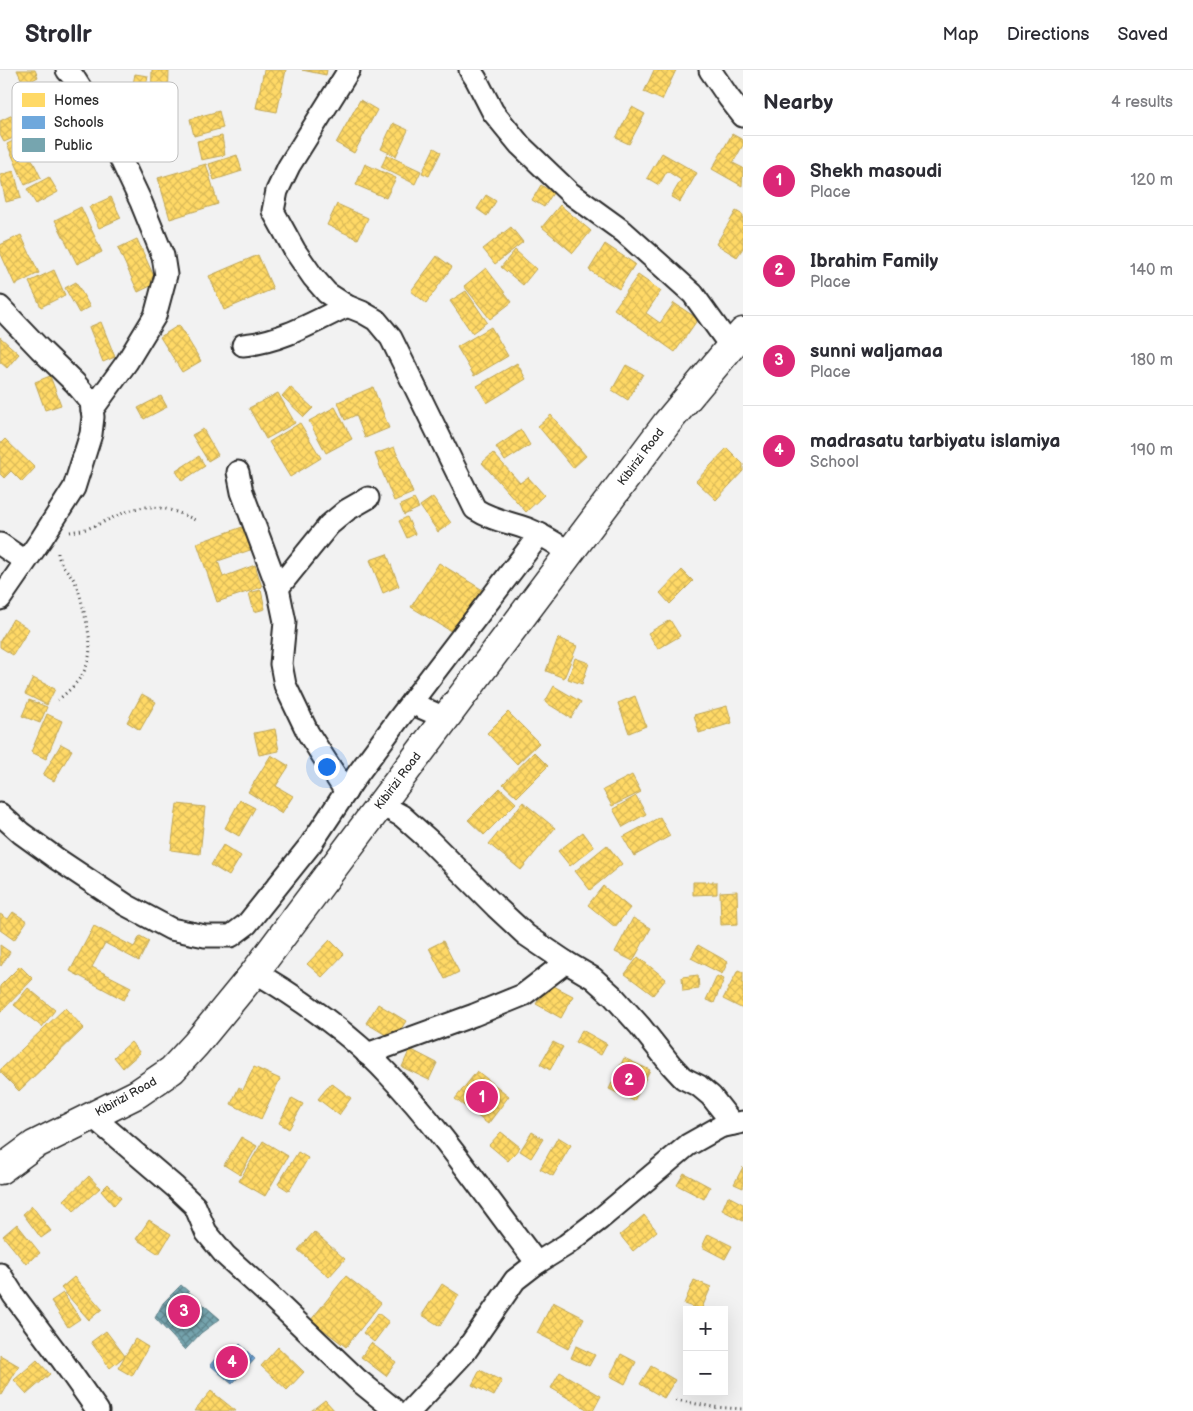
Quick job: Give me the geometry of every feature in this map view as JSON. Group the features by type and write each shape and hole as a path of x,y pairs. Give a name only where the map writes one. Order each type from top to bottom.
{"street":[{"path":"67,70 77,82"},
{"path":"349,70 289,166 277,191 273,211 295,251 327,293 347,306 376,320 391,338 475,509 486,516 540,534 570,552"},
{"path":"470,70 494,112 520,145 570,193 624,232 693,294 737,340"},
{"path":"710,70 743,116"},
{"path":"92,410 127,362 155,316 166,275 163,256 142,202 123,162"},
{"path":"243,345 254,344 292,332 347,306"},
{"path":"0,307 75,383 90,402 94,417 91,434 74,488 50,537 25,561 0,598"},
{"name":"Kibirizi Road","path":"0,1170 34,1145 136,1094 172,1070 196,1044 254,972 667,423 737,340"},
{"path":"238,472 242,492 278,588 285,622 281,664 285,686 308,734 346,792"},
{"path":"278,588 329,524 347,510 368,498"},
{"path":"0,814 21,834 133,909 172,929 205,936 231,936 246,924 310,844 411,703 540,534"},
{"path":"0,544 25,561"},
{"path":"411,703 445,718"},
{"path":"380,804 402,816 430,841 526,935 593,978 613,996 640,1026 671,1066 684,1078 699,1086 711,1096 738,1123"},
{"path":"367,1054 523,995 566,962"},
{"path":"254,972 311,1007 348,1036 389,1074 442,1137 537,1263"},
{"path":"92,1116 195,1206 206,1232 225,1255 358,1380 396,1411"},
{"path":"410,1411 465,1352 515,1280 537,1263 573,1240 688,1145 720,1127 738,1123"},
{"path":"0,1274 98,1411"}],"path":[{"path":"58,700 80,679 86,668 90,652 89,633 80,594 74,580 58,560 50,537 89,528 121,513 141,507 164,508 195,520"},
{"path":"676,1400 713,1407 743,1409"}],"building: Homes":[{"path":"17,70 35,70 38,77 29,82 23,82"},
{"path":"152,70 169,70 169,82 152,82"},
{"path":"264,70 286,70 277,112 256,108"},
{"path":"302,70 327,70 326,75"},
{"path":"654,70 676,70 662,100 644,92"},
{"path":"135,74 148,76 147,82 133,82"},
{"path":"360,100 377,110 354,153 336,143"},
{"path":"632,107 645,114 629,144 616,138"},
{"path":"219,111 223,128 194,136 190,119"},
{"path":"12,115 12,138 4,142 0,135 0,121"},
{"path":"393,123 408,130 396,156 381,149"},
{"path":"732,134 743,140 743,145 733,163 743,168 742,186 712,169"},
{"path":"222,136 225,155 201,160 197,141"},
{"path":"12,142 12,155 7,144"},
{"path":"434,148 441,152 429,176 422,173"},
{"path":"662,153 697,173 680,202 671,197 681,180 667,171 659,185 647,178"},
{"path":"237,155 242,171 214,180 209,164"},
{"path":"387,155 421,171 415,184 381,167"},
{"path":"15,162 33,162 41,178 25,185"},
{"path":"206,164 218,204 170,219 158,178"},
{"path":"365,164 396,178 386,198 356,185"},
{"path":"14,171 21,198 6,202 0,175"},
{"path":"49,177 58,192 36,204 27,189"},
{"path":"541,185 553,193 544,207 532,200"},
{"path":"486,195 496,201 487,216 477,209"},
{"path":"111,197 121,218 99,228 89,207"},
{"path":"337,204 368,218 358,239 327,225"},
{"path":"560,205 591,231 573,253 542,227"},
{"path":"81,207 102,252 77,264 55,220"},
{"path":"736,211 743,215 743,248 737,257 716,244"},
{"path":"511,227 523,242 495,264 483,249"},
{"path":"21,235 39,273 15,285 0,252 0,245"},
{"path":"137,239 157,283 138,292 118,248"},
{"path":"605,244 635,264 619,289 589,270"},
{"path":"515,250 536,269 523,285 501,267"},
{"path":"258,255 273,289 224,310 209,276"},
{"path":"437,256 452,267 426,303 411,291"},
{"path":"486,268 512,302 490,319 464,286"},
{"path":"54,270 65,295 41,307 29,282"},
{"path":"638,275 661,291 646,313 660,323 674,303 698,319 675,352 614,309"},
{"path":"76,282 90,307 79,313 65,288"},
{"path":"466,291 487,322 472,333 450,301"},
{"path":"101,322 115,357 103,362 89,327"},
{"path":"179,325 201,361 182,372 160,337"},
{"path":"491,327 508,356 474,376 457,347"},
{"path":"0,337 19,354 7,368 0,362"},
{"path":"517,363 526,379 487,403 477,386"},
{"path":"626,365 643,374 628,400 612,390"},
{"path":"50,376 61,405 45,410 35,382"},
{"path":"290,387 313,408 304,417 282,396"},
{"path":"373,387 389,428 365,438 356,415 345,420 338,402"},
{"path":"278,393 295,423 266,439 249,408"},
{"path":"161,396 167,407 144,419 138,408"},
{"path":"335,407 352,439 326,453 309,421"},
{"path":"551,415 586,456 573,468 538,426"},
{"path":"300,423 321,458 290,477 269,442"},
{"path":"203,429 218,455 208,461 192,435"},
{"path":"521,430 530,445 505,461 496,447"},
{"path":"5,439 35,468 22,482 11,471 4,478 0,474 0,444"},
{"path":"394,447 413,493 394,501 375,454"},
{"path":"727,448 743,464 743,471 716,500 696,481"},
{"path":"493,453 520,483 528,477 544,495 526,512 482,463"},
{"path":"199,456 205,466 182,481 176,471"},
{"path":"433,497 451,523 438,532 420,506"},
{"path":"414,499 419,508 404,515 400,505"},
{"path":"407,517 415,534 407,538 399,521"},
{"path":"248,525 256,548 218,561 223,577 255,565 262,587 217,602 197,543"},
{"path":"387,554 399,586 383,593 370,560"},
{"path":"439,563 486,592 459,636 411,607"},
{"path":"682,570 693,581 670,604 660,593"},
{"path":"261,590 265,609 254,612 249,593"},
{"path":"13,619 29,629 13,655 0,647 0,641"},
{"path":"670,620 680,636 658,649 648,633"},
{"path":"558,638 577,646 564,678 546,671"},
{"path":"575,658 589,663 582,684 568,679"},
{"path":"33,678 55,689 47,705 25,694"},
{"path":"554,686 581,702 571,718 545,702"},
{"path":"142,694 156,702 140,730 127,722"},
{"path":"635,696 646,726 629,733 618,703"},
{"path":"29,700 47,707 40,723 22,716"},
{"path":"727,706 732,723 699,733 694,715"},
{"path":"508,712 539,743 517,764 487,733"},
{"path":"47,714 62,721 46,759 31,752"},
{"path":"275,729 279,751 259,755 254,733"},
{"path":"61,744 72,750 54,781 43,775"},
{"path":"534,752 548,766 517,797 503,784"},
{"path":"271,755 289,766 276,786 293,796 282,813 248,792"},
{"path":"632,775 641,792 612,806 603,790"},
{"path":"500,788 516,803 484,835 468,820"},
{"path":"636,796 646,814 623,827 613,809"},
{"path":"240,800 255,808 239,836 225,828"},
{"path":"523,802 555,828 521,870 489,844"},
{"path":"177,804 205,807 200,854 171,850"},
{"path":"660,817 670,836 634,856 623,837"},
{"path":"583,832 594,847 570,866 558,851"},
{"path":"223,845 241,856 229,876 211,865"},
{"path":"607,845 622,864 590,890 575,871"},
{"path":"693,882 717,882 717,894 693,895"},
{"path":"603,886 630,908 615,927 588,905"},
{"path":"737,891 738,924 721,925 720,892"},
{"path":"13,912 27,921 14,940 0,930 0,914 8,919"},
{"path":"633,918 651,928 633,961 615,952"},
{"path":"94,926 134,947 140,936 149,941 139,961 105,943 92,967 131,987 124,1000 70,971"},
{"path":"330,940 344,954 322,977 307,964"},
{"path":"443,941 459,972 445,979 429,948"},
{"path":"0,945 10,952 1,966 0,965"},
{"path":"698,945 728,962 722,974 691,958"},
{"path":"638,957 666,979 653,995 625,974"},
{"path":"20,966 33,979 0,1013 0,986"},
{"path":"738,970 743,972 743,1009 723,999"},
{"path":"698,975 699,989 683,991 682,977"},
{"path":"717,976 724,979 714,1003 706,1000"},
{"path":"548,983 573,996 561,1018 536,1004"},
{"path":"28,988 55,1010 42,1027 14,1005"},
{"path":"378,1004 406,1021 394,1040 366,1023"},
{"path":"65,1008 84,1028 19,1091 0,1070"},
{"path":"582,1030 607,1044 601,1055 575,1042"},
{"path":"131,1042 140,1053 123,1068 114,1057"},
{"path":"553,1042 563,1047 550,1070 540,1064"},
{"path":"410,1049 437,1063 429,1080 402,1067"},
{"path":"624,1058 650,1070 634,1101 609,1089"},
{"path":"254,1067 280,1079 261,1119 231,1104 239,1087 243,1090"},
{"path":"477,1071 509,1096 488,1124 455,1099"},
{"path":"331,1083 351,1098 339,1115 318,1099"},
{"path":"292,1098 303,1104 289,1129 279,1123"},
{"path":"501,1132 520,1147 508,1161 489,1145"},
{"path":"532,1132 543,1139 531,1158 520,1151"},
{"path":"241,1137 257,1146 240,1175 224,1165"},
{"path":"558,1137 571,1145 553,1176 540,1169"},
{"path":"263,1141 288,1156 265,1196 239,1181"},
{"path":"298,1152 308,1158 289,1191 278,1184"},
{"path":"743,1167 743,1188 734,1184"},
{"path":"684,1173 710,1187 704,1199 677,1185"},
{"path":"89,1176 100,1188 74,1211 64,1200"},
{"path":"108,1184 121,1198 114,1206 101,1191"},
{"path":"728,1196 743,1204 743,1221 722,1210"},
{"path":"32,1206 51,1231 41,1238 23,1214"},
{"path":"644,1215 657,1231 633,1251 620,1235"},
{"path":"149,1220 171,1234 159,1254 136,1239"},
{"path":"17,1224 40,1253 26,1264 3,1236"},
{"path":"314,1232 345,1259 329,1277 298,1250"},
{"path":"708,1234 732,1246 725,1259 702,1247"},
{"path":"346,1276 381,1303 346,1347 311,1320"},
{"path":"74,1277 102,1309 89,1320 61,1288"},
{"path":"694,1280 711,1287 703,1306 684,1304"},
{"path":"442,1284 459,1295 440,1326 422,1315"},
{"path":"63,1293 80,1319 68,1327 51,1301"},
{"path":"553,1302 584,1318 568,1349 537,1333"},
{"path":"378,1313 389,1322 374,1342 363,1333"},
{"path":"106,1331 125,1356 110,1368 91,1342"},
{"path":"135,1339 148,1347 132,1376 118,1368"},
{"path":"371,1343 396,1362 386,1376 361,1357"},
{"path":"240,1344 255,1359 232,1384 216,1370"},
{"path":"576,1346 595,1355 589,1366 571,1358"},
{"path":"278,1347 304,1372 287,1390 261,1366"},
{"path":"621,1354 636,1362 625,1384 610,1376"},
{"path":"0,1355 19,1366 2,1395 0,1394"},
{"path":"37,1360 50,1374 27,1394 14,1380"},
{"path":"651,1366 675,1380 664,1398 640,1384"},
{"path":"480,1370 502,1381 494,1396 472,1385"},
{"path":"560,1372 601,1396 593,1411 551,1388"},
{"path":"211,1391 236,1411 194,1411"},
{"path":"325,1400 335,1411 311,1411"}],"building: Schools":[{"path":"240,1344 255,1359 232,1384 210,1365 219,1354 226,1359"}],"building: Public":[{"path":"181,1285 220,1319 201,1333 185,1350 155,1318 163,1303"}],"place":[{"name":"Ibrahim Family","path":"629,1080"},
{"name":"Shekh masoudi","path":"482,1097"},
{"name":"sunni waljamaa","path":"184,1311"},
{"name":"madrasatu tarbiyatu islamiya","path":"232,1362"}]}
